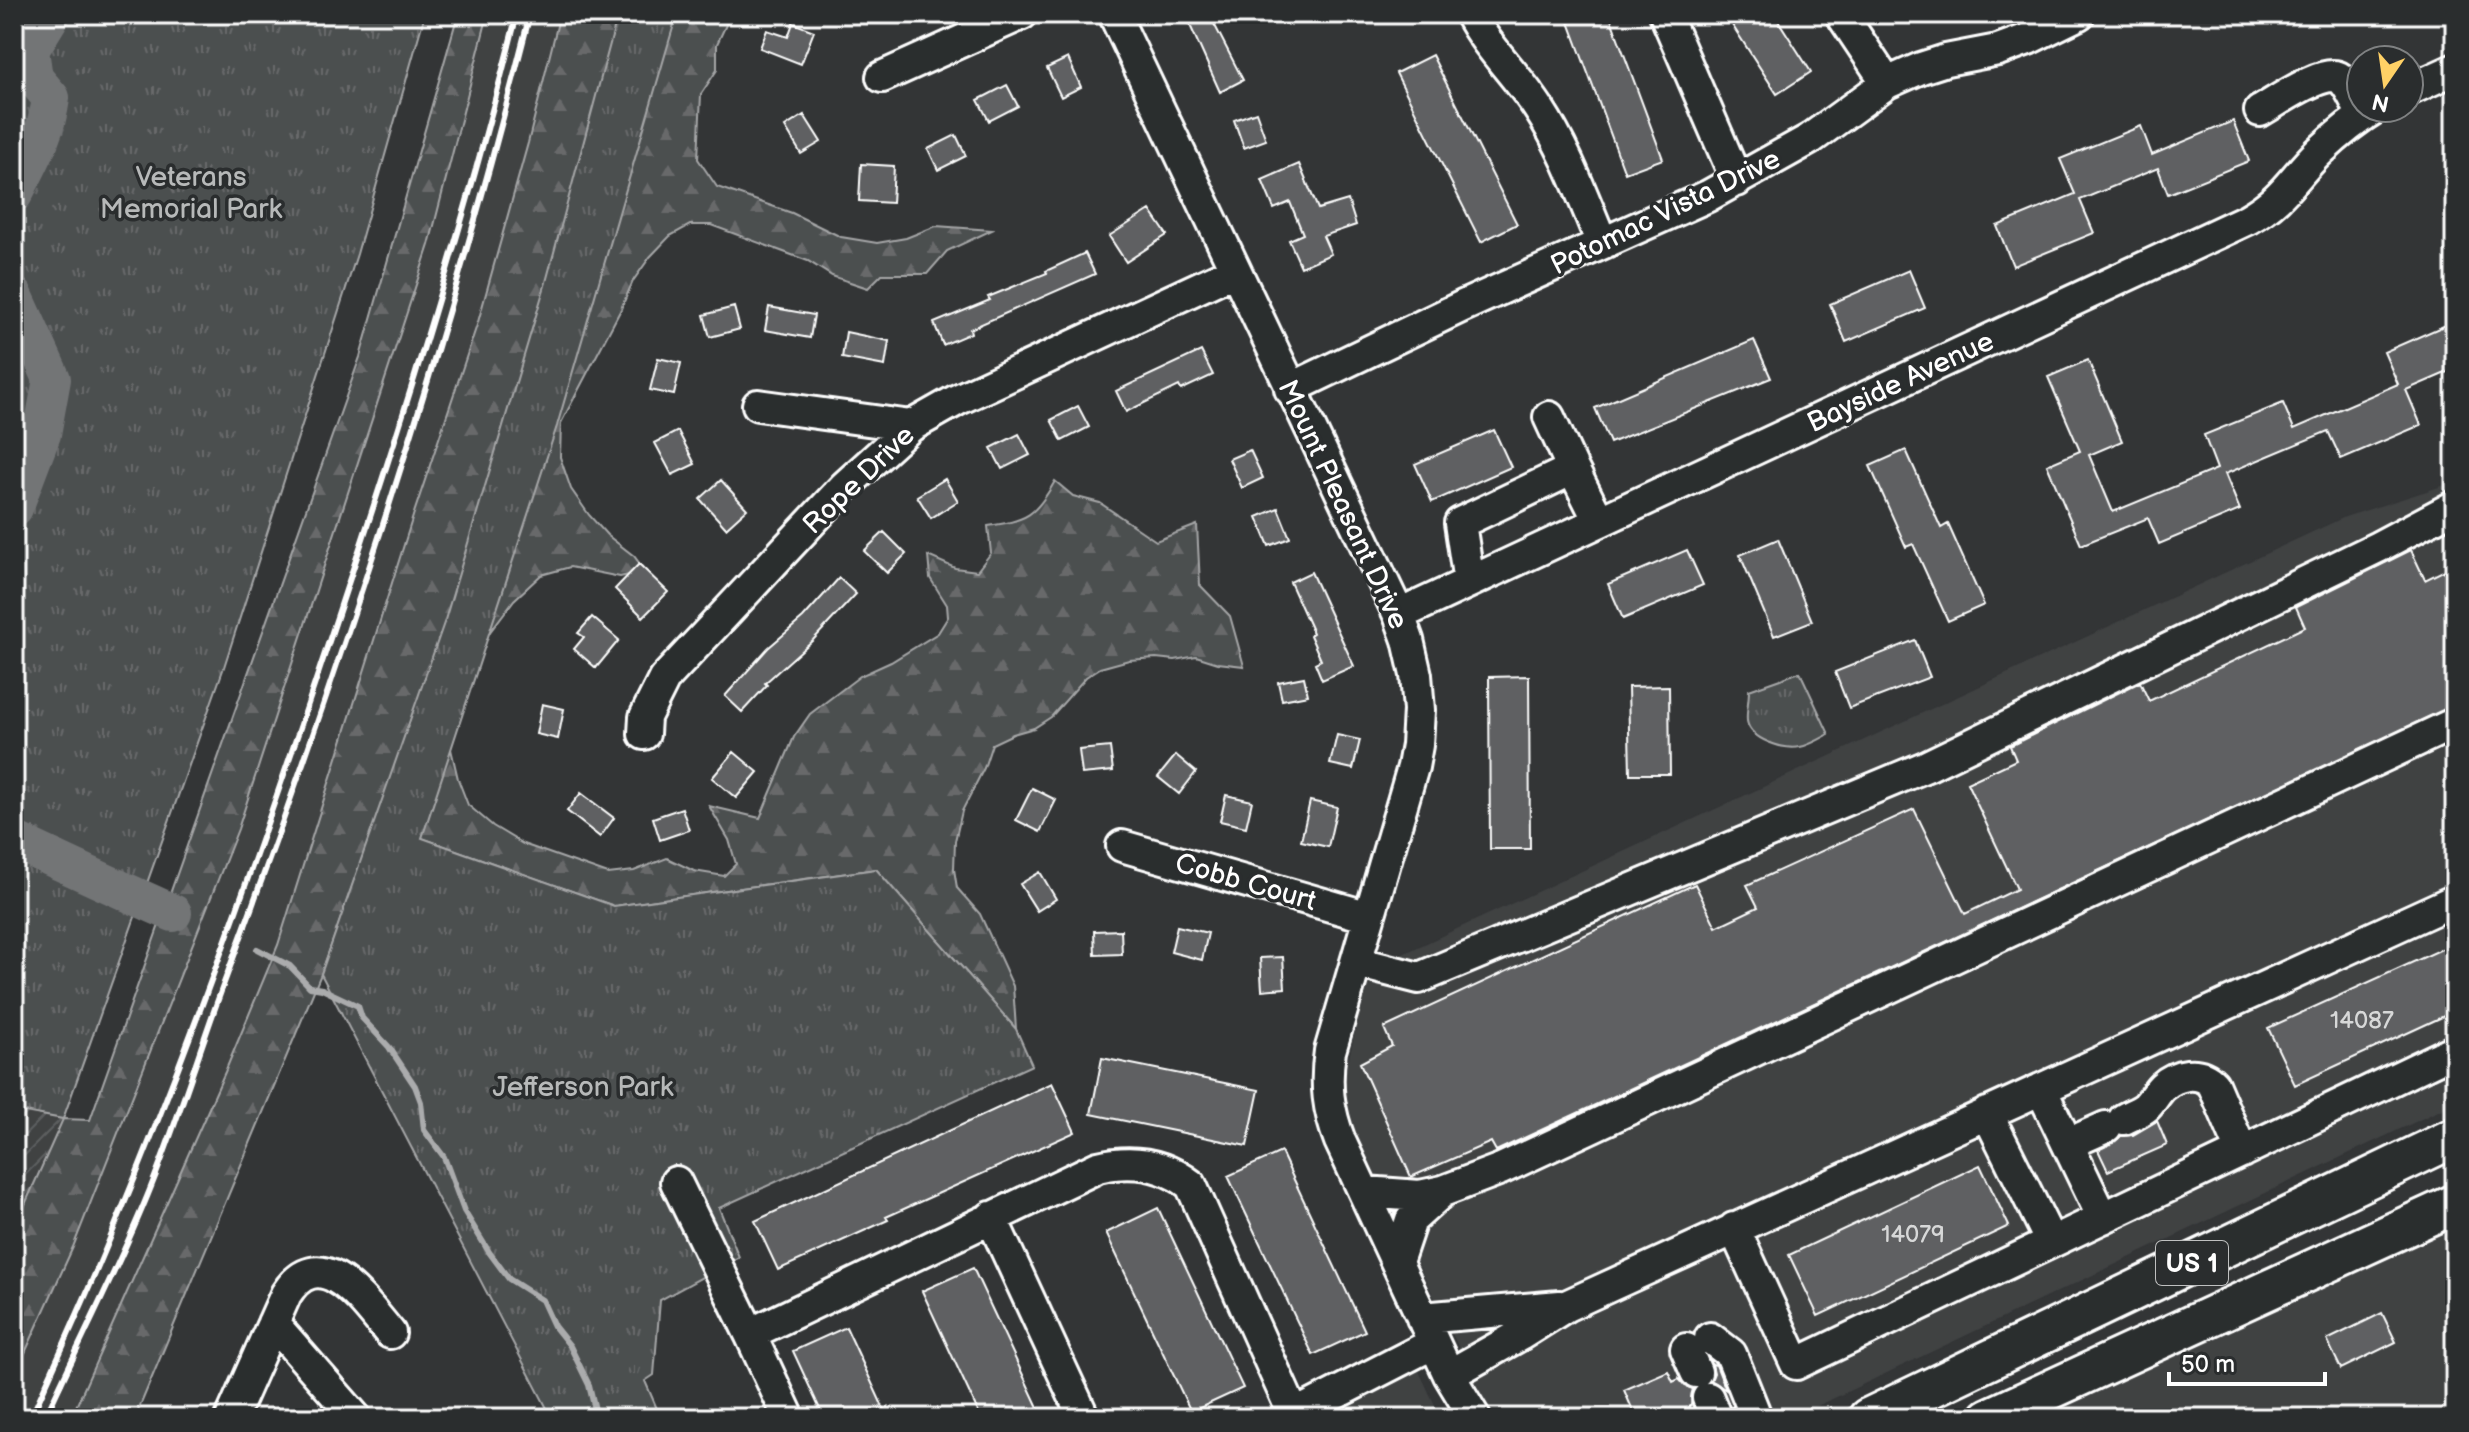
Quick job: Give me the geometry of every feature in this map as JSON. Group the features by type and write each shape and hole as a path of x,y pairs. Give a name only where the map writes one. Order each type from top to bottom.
{"main road":[{"name":"US 1","path":"1868,1418 2455,1137"},
{"name":"US 1","path":"1989,1418 2455,1204"}],"street":[{"path":"882,77 1022,14"},
{"name":"Mount Pleasant Drive","path":"1114,14 1399,615 1416,675 1419,710 1413,767 1330,1051 1327,1092 1331,1117 1340,1141 1449,1375 1475,1418"},
{"path":"1470,14 1478,30 1537,106 1558,139 1602,243"},
{"path":"1665,14 1737,181"},
{"path":"1841,14 1887,83"},
{"name":"Potomac Vista Drive","path":"1290,389 1737,181 1810,139 1887,83 1946,60 1998,50 2079,14"},
{"path":"2425,83 2455,69"},
{"path":"2260,111 2321,76 2334,75 2345,82"},
{"name":"Bayside Avenue","path":"1399,615 2248,219 2278,200 2320,151 2354,124"},
{"name":"Rope Drive","path":"644,734 645,717 664,679 845,486 911,426 957,400 1234,271"},
{"path":"758,405 911,426"},
{"path":"1549,417 1599,521"},
{"path":"1469,582 1460,523 1573,469"},
{"path":"1356,962 1419,978 1463,960 1927,766 2378,547 2455,506"},
{"path":"1365,1192 1403,1196 1443,1191 1501,1169 2455,723"},
{"name":"Cobb Court","path":"1122,846 1369,917"},
{"path":"1449,1375 1566,1306 2455,900"},
{"path":"1734,1228 1796,1364 2455,1050"},
{"path":"2068,1144 2144,1108 2164,1085 2194,1074 2205,1077 2213,1084 2242,1152"},
{"path":"2041,1089 2103,1218"},
{"path":"1987,1113 2051,1242"},
{"path":"750,1334 1098,1167 1116,1163 1146,1164 1173,1172 1191,1185 1291,1416 1428,1330 1566,1306"},
{"path":"676,1182 789,1418"},
{"path":"1397,1262 1411,1220 1443,1191"},
{"path":"991,1217 1084,1418"},
{"path":"231,1418 286,1294 294,1283 311,1274 325,1273 338,1277 390,1333"},
{"path":"273,1323 356,1418"},
{"path":"1703,1375 1731,1354 1755,1414 1745,1418"},
{"name":"Mount Pleasant Drive","path":"1449,1375 1457,1418"}],"shaded area":[{"path":"488,14 583,14 338,800 85,1418 14,1418 14,1377 73,1247 238,829 429,245"},
{"path":"2455,482 2455,1103 1792,1418 1493,1418 1345,1114 1341,1092 1366,984 1390,960 2345,517"},
{"path":"14,1110 63,1119 14,1229"},
{"path":"2455,1223 2455,1418 2034,1418"},
{"path":"1408,1348 1441,1418 1269,1418"}],"green space":[{"name":"Veterans Memorial Park","path":"14,14 425,14 357,254 224,667 63,1119 14,1110"},
{"path":"458,14 488,14 429,245 238,829 73,1247 14,1377 14,1229 63,1119 90,1120 360,357"},
{"path":"560,14 731,14 717,44 717,70 701,94 698,159 717,187 792,213 841,237 877,243 906,238 936,226 992,230 947,251 927,274 882,274 868,288 832,276 808,261 711,225 690,225 670,236 650,257 633,281 561,423 560,457 571,489 589,515 607,535 634,556 645,571 620,577 570,567 541,575 514,600 453,681 451,749 468,805 493,826 523,844 608,874 634,871 667,858 694,871 724,876 736,864 729,840 709,806 760,818 794,737 810,714 860,676 891,662 938,633 948,617 947,605 930,578 928,556 955,568 977,571 991,553 988,526 1012,522 1029,514 1042,502 1055,481 1073,496 1100,503 1156,541 1197,525 1200,585 1230,616 1244,666 1196,656 1175,660 1129,660 1100,668 1086,677 1051,717 1034,728 992,744 984,768 962,811 955,841 954,869 957,888 980,914 1013,986 1016,1029 876,869 614,906 376,819 321,974 135,1418 71,1418 278,945 414,513 478,322"},
{"name":"Jefferson Park","path":"618,14 677,14 557,426 422,838 614,906 876,869 1016,1029 1032,1065 719,1208 739,1257 660,1300 654,1375 645,1381 661,1418 552,1418 321,974 445,620 546,282"},
{"path":"1800,672 1829,734 1793,748 1777,745 1754,734 1747,721 1749,690"}],"building":[{"path":"1185,14 1209,14 1243,80 1220,92"},
{"path":"1566,14 1609,14 1663,159 1625,173"},
{"path":"1725,14 1774,14 1811,72 1777,94"},
{"path":"793,23 814,31 801,64 760,48 767,30 788,37"},
{"path":"1432,55 1517,224 1481,242 1396,73"},
{"path":"1068,58 1081,87 1061,97 1047,68"},
{"path":"1007,85 1018,106 989,121 978,100"},
{"path":"1256,112 1266,140 1244,148 1234,120"},
{"path":"804,115 821,142 801,154 785,127"},
{"path":"2233,121 2249,161 2168,194 2158,168 2080,200 2094,233 2013,266 1997,226 2075,194 2060,159 2141,126 2152,155"},
{"path":"956,135 966,156 938,170 928,149"},
{"path":"861,164 894,166 892,203 859,201"},
{"path":"1299,164 1318,209 1348,200 1356,225 1323,236 1331,254 1301,267 1289,240 1303,234 1290,202 1274,209 1262,180"},
{"path":"1150,210 1167,235 1126,262 1109,236"},
{"path":"1085,253 1095,274 970,329 971,333 943,345 934,323 990,300 988,297 1047,273"},
{"path":"1909,270 1925,308 1846,342 1830,304"},
{"path":"734,307 740,329 710,337 704,315"},
{"path":"769,307 814,315 810,338 765,330"},
{"path":"2455,321 2455,369 2406,390 2421,425 2341,459 2328,431 2225,474 2240,510 2159,544 2148,518 2081,545 2047,465 2080,451 2048,377 2088,360 2122,441 2089,455 2113,512 2217,469 2204,435 2283,403 2294,429 2398,384 2384,352"},
{"path":"846,332 889,341 885,366 842,358"},
{"path":"1754,340 1771,378 1610,443 1595,408"},
{"path":"1201,351 1213,375 1181,390 1179,386 1126,412 1116,391"},
{"path":"658,358 681,363 674,395 650,390"},
{"path":"1078,406 1089,427 1062,441 1051,420"},
{"path":"1494,430 1511,467 1432,502 1415,464"},
{"path":"678,431 695,464 672,475 655,443"},
{"path":"1019,434 1030,455 1002,469 991,448"},
{"path":"1250,450 1263,478 1242,488 1229,459"},
{"path":"1906,450 1941,528 1948,524 1984,605 1948,621 1913,544 1906,547 1870,466"},
{"path":"945,479 958,501 931,518 917,496"},
{"path":"721,480 747,509 726,528 700,499"},
{"path":"1278,508 1290,538 1269,546 1257,517"},
{"path":"884,532 906,554 887,573 864,551"},
{"path":"1778,539 1812,621 1774,636 1740,555"},
{"path":"1687,550 1703,585 1623,619 1608,584"},
{"path":"2411,550 2425,580 2455,565 2455,705 1496,1151 1491,1142 1411,1177 1360,1063 1392,1046 1384,1028 1695,884 1716,927 1758,907 1747,885 1914,809 1965,914 2017,889 1967,783 2016,760 2010,746 2140,682 2149,701 2305,627 2296,607"},
{"path":"639,564 668,592 643,617 615,589"},
{"path":"1311,572 1354,666 1322,680 1315,663 1321,660 1310,635 1313,633 1290,582"},
{"path":"839,578 856,594 813,640 765,683 767,685 742,712 725,696 768,648 803,618"},
{"path":"592,617 619,640 596,668 574,649 584,637 578,633"},
{"path":"1915,640 1930,677 1849,708 1835,672"},
{"path":"1529,676 1530,849 1490,849 1489,677"},
{"path":"1304,677 1308,695 1282,700 1278,682"},
{"path":"1669,686 1670,774 1630,774 1628,687"},
{"path":"542,704 564,709 558,739 536,734"},
{"path":"1337,735 1360,740 1353,769 1330,764"},
{"path":"1110,747 1113,771 1082,774 1079,750"},
{"path":"734,752 758,772 736,798 712,778"},
{"path":"1176,755 1196,772 1179,794 1158,777"},
{"path":"1032,788 1056,800 1040,832 1016,820"},
{"path":"581,793 614,818 600,837 567,811"},
{"path":"1226,795 1252,801 1246,827 1220,821"},
{"path":"1310,801 1337,807 1328,847 1301,841"},
{"path":"682,808 689,830 660,840 653,818"},
{"path":"1040,872 1056,899 1037,911 1020,884"},
{"path":"1177,926 1208,933 1202,960 1171,952"},
{"path":"1121,930 1122,954 1095,955 1094,931"},
{"path":"2455,943 2455,1011 2295,1085 2268,1028"},
{"path":"1283,957 1285,988 1262,990 1260,958"},
{"path":"1102,1058 1259,1090 1247,1146 1091,1114"},
{"path":"1052,1083 1075,1132 886,1217 888,1220 778,1270 755,1221"},
{"path":"2157,1121 2167,1145 2108,1171 2098,1150 2121,1136 2133,1135"},
{"path":"1281,1152 1365,1331 1313,1355 1228,1176"},
{"path":"1980,1165 2009,1226 1818,1316 1789,1255"},
{"path":"1158,1208 1243,1388 1191,1412 1106,1233"},
{"path":"973,1268 1043,1418 981,1418 922,1291"},
{"path":"2382,1313 2396,1342 2341,1369 2327,1340"},
{"path":"846,1327 888,1418 824,1418 793,1351"},
{"path":"1712,1364 1716,1365 1726,1390 1711,1380 1714,1373"},
{"path":"1668,1371 1673,1382 1679,1379 1693,1389 1688,1407 1693,1418 1636,1418 1624,1390"}],"waterway":[{"path":"14,194 37,148 49,112 51,98 34,78 30,50 52,14"},
{"path":"14,295 52,379 42,434 14,508"},
{"path":"14,840 173,913"},
{"path":"257,949 290,966 310,987 322,989 358,1006 362,1018 389,1047 415,1086 421,1102 424,1130 444,1157 464,1211 509,1279 542,1300 589,1385 597,1418"}],"railway":[{"path":"31,1418 147,1147 265,829 416,374 459,230 517,14"},
{"path":"45,1418 151,1187 310,744 428,381 530,14"}]}
